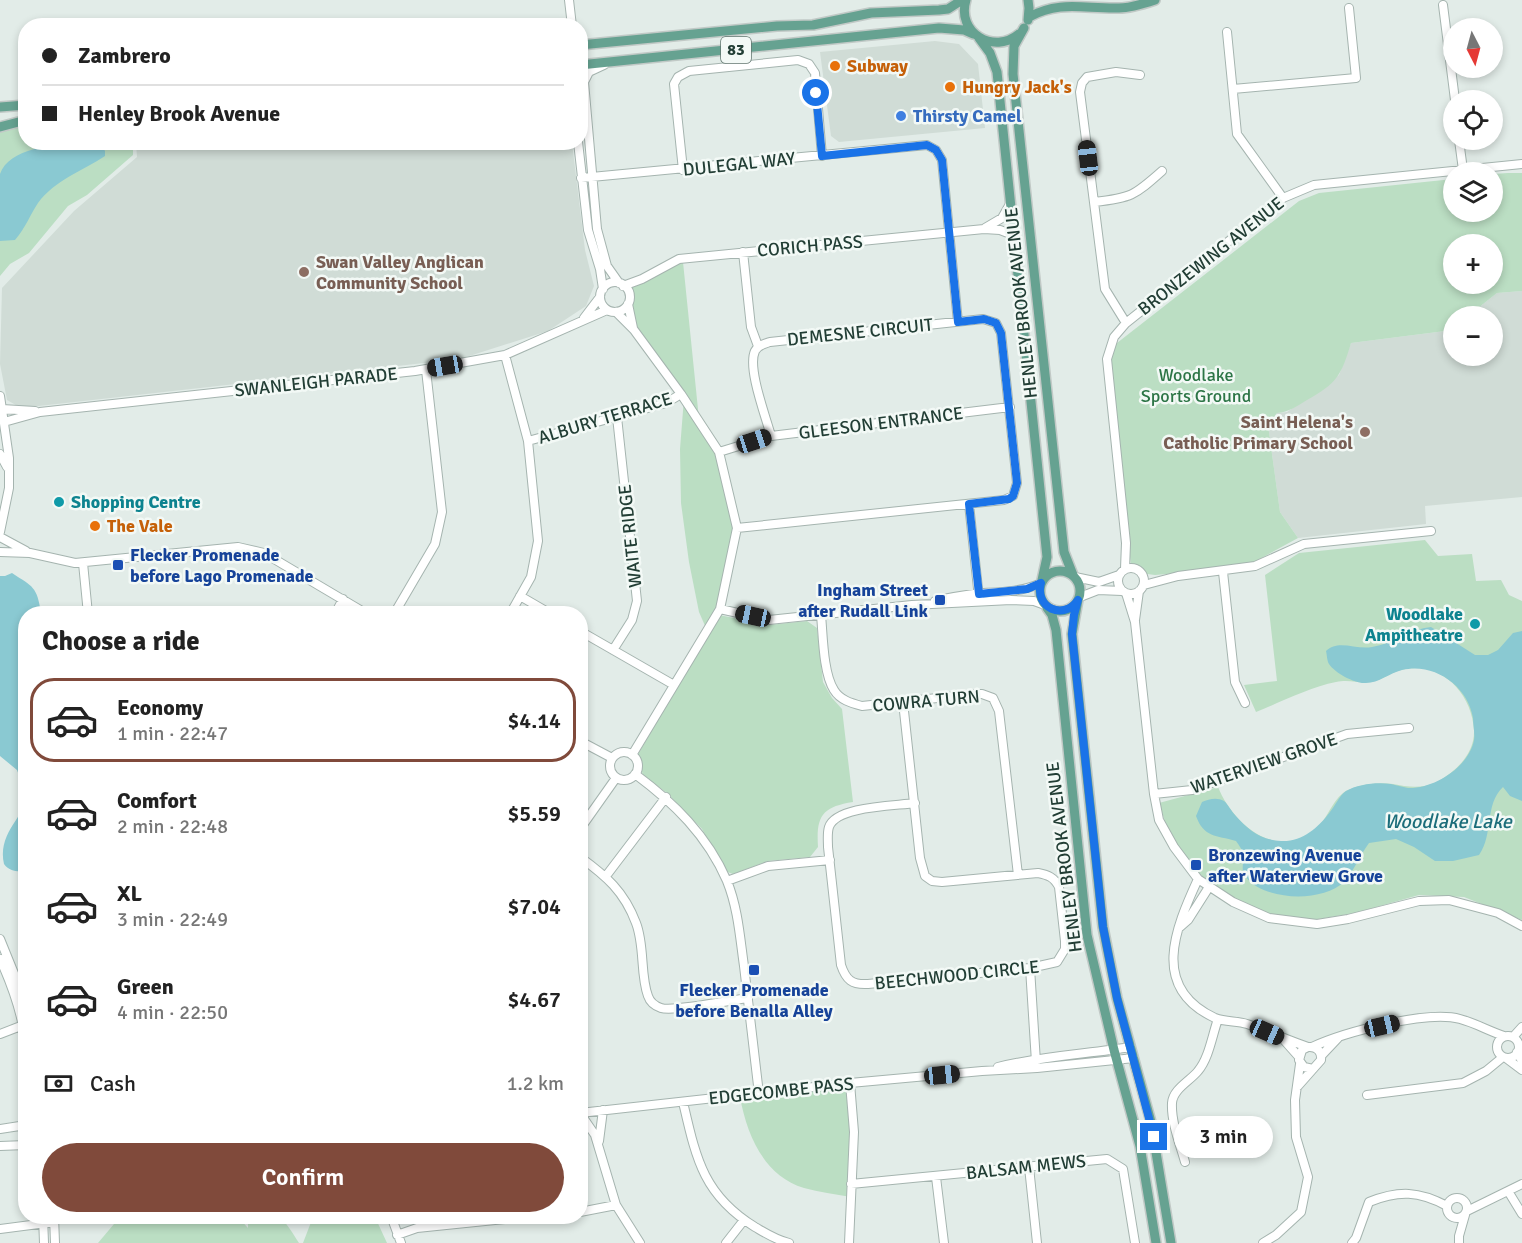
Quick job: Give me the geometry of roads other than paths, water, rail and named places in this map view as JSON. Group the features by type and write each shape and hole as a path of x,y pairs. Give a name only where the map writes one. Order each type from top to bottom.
{"main road":[{"name":"83","path":"588,44 777,26 813,25 871,13 939,10 964,0 964,16 967,26 976,36"},
{"path":"1028,0 1029,17 1049,5 1119,9 1155,0"},
{"name":"HENLEY BROOK AVENUE","path":"1029,17 1014,46 1013,74 1064,552 1074,576"},
{"name":"83","path":"588,64 939,28 964,30 989,42 999,43 1018,36 1024,28"},
{"name":"HENLEY BROOK AVENUE","path":"976,36 990,52 997,72 1047,557 1042,582"},
{"path":"0,107 18,106"},
{"path":"0,127 18,122"},
{"path":"1060,571 1074,576 1080,588 1079,599 1075,605 1064,611 1053,610 1046,606 1040,595 1042,582 1053,572 1060,571"},
{"name":"HENLEY BROOK AVENUE","path":"1079,599 1072,634 1097,880 1111,971 1151,1122 1171,1243"},
{"name":"HENLEY BROOK AVENUE","path":"1046,606 1052,615 1056,630 1077,851 1088,935 1114,1050 1140,1146 1156,1243"}],"street":[{"path":"569,0 571,18"},
{"path":"1443,5 1454,90"},
{"path":"1233,89 1356,78 1349,8"},
{"path":"1227,32 1237,134 1283,198"},
{"path":"683,170 674,84 678,77 689,71 798,60 809,64 815,73 822,156"},
{"path":"588,74 611,63"},
{"path":"1126,323 1104,289 1080,92 1082,83 1087,77 1116,72 1140,75"},
{"path":"588,137 599,238 607,266 629,295 628,304 634,330"},
{"name":"DULEGAL WAY","path":"581,178 927,145 936,150 942,160 958,322"},
{"path":"579,150 588,230 600,269 602,304 634,330 681,394 719,452 737,528 720,609 632,755"},
{"name":"BRONZEWING AVENUE","path":"1503,166 1522,164"},
{"path":"1094,202 1123,199 1137,193 1162,171"},
{"name":"BRONZEWING AVENUE","path":"1126,570 1126,543 1107,359 1114,337 1126,323 1283,198 1314,185 1443,172"},
{"path":"984,229 1002,218 1010,204"},
{"name":"CORICH PASS","path":"621,285 642,279 679,259 984,229 1000,230 1013,235"},
{"path":"743,252 751,327 758,346 753,354 753,370 771,436"},
{"name":"CORICH PASS","path":"629,295 642,279"},
{"path":"601,293 610,284 621,285"},
{"name":"SWANLEIGH PARADE","path":"584,319 601,293"},
{"path":"611,311 623,310 628,304"},
{"name":"SWANLEIGH PARADE","path":"2,421 40,412 426,370 505,355 584,319 611,311"},
{"name":"DEMESNE CIRCUIT","path":"737,528 1004,500 1013,496 1017,483 1001,333 996,323 984,319 770,342 758,346"},
{"path":"505,355 528,441 538,541 531,577 514,606"},
{"path":"399,606 435,544 442,512 426,370"},
{"name":"ALBURY TERRACE","path":"528,441 666,403 681,394"},
{"path":"0,396 9,458 7,467 9,488 0,532"},
{"name":"GLEESON ENTRANCE","path":"719,452 771,436 1010,407"},
{"name":"SWANLEIGH PARADE","path":"1,410 40,412"},
{"name":"WAITE RIDGE","path":"613,650 632,620 637,601 617,417"},
{"path":"0,454 7,467"},
{"path":"969,504 979,603"},
{"path":"1079,599 1098,591 1131,594 1142,584 1178,576 1223,572 1255,566 1304,544 1431,531"},
{"path":"0,537 30,553"},
{"path":"0,552 30,553 75,563 238,547 264,553 356,606"},
{"path":"83,562 87,606"},
{"path":"1074,576 1099,582 1126,570 1142,572 1135,622"},
{"path":"1126,570 1118,584 1124,592 1135,622 1154,794 1159,820 1174,847 1198,879 1233,902 1269,918 1317,924 1348,919 1419,901 1449,900 1498,913 1522,926"},
{"path":"1223,572 1235,682 1245,703"},
{"path":"720,609 769,620 912,605 1027,589 1042,582"},
{"path":"520,596 537,606"},
{"path":"339,606 343,598"},
{"path":"912,605 1021,600 1034,601 1046,606"},
{"name":"COWRA TURN","path":"821,615 829,679 834,691 846,701 862,706 982,693 993,698 999,711 1018,875"},
{"path":"588,636 674,685"},
{"name":"BEECHWOOD CIRCLE","path":"903,702 915,803 920,858 925,876 932,880 956,882 1038,873 1056,880 1059,886 1065,949 1057,962 1030,968 868,984 852,982 844,974 841,965 830,860 829,827 833,820 848,812 915,803"},
{"name":"WATERVIEW GROVE","path":"1154,794 1204,786 1347,734 1409,728"},
{"path":"588,745 612,758"},
{"path":"619,753 632,755 638,766 635,774 628,779 616,778 610,771 612,758 619,753"},
{"path":"635,774 666,797 685,816 705,843 727,881 738,920 759,1094"},
{"path":"588,818 616,778"},
{"path":"606,876 666,797"},
{"path":"727,881 768,866 830,860"},
{"path":"588,863 606,876 626,903 635,922 641,940 647,994 654,1004 667,1009 748,998"},
{"path":"1198,879 1180,918 1180,927 1173,949 1174,973 1180,991 1199,1009 1218,1019 1244,1023 1310,1047 1320,1052 1321,1056"},
{"path":"1180,927 1188,921 1209,887"},
{"path":"0,939 18,983"},
{"path":"0,959 18,1007"},
{"path":"1030,968 1037,1068"},
{"path":"1263,1243 1276,1235 1301,1212 1308,1177 1296,1137 1295,1100 1302,1050 1339,1036 1426,1016 1461,1019 1503,1036 1513,1037"},
{"path":"1185,1162 1172,1101 1175,1093 1204,1064 1218,1019"},
{"path":"0,1034 18,1027"},
{"path":"1513,1037 1522,1027"},
{"path":"1484,1029 1505,1058 1522,1070"},
{"path":"1298,1086 1319,1064 1321,1056 1339,1036"},
{"path":"1486,1071 1496,1046 1503,1036"},
{"path":"1513,1037 1519,1047 1522,1061"},
{"path":"1282,1038 1304,1067 1313,1069"},
{"name":"EDGECOMBE PASS","path":"982,1071 1036,1059 1131,1047"},
{"path":"1367,1095 1463,1083 1505,1058 1513,1057 1519,1047"},
{"name":"EDGECOMBE PASS","path":"588,1112 850,1083 1134,1058"},
{"path":"849,1243 854,1132 850,1083"},
{"path":"683,1102 694,1151 713,1192 744,1220 777,1240 789,1243"},
{"path":"599,1148 603,1110"},
{"path":"588,1123 599,1148 616,1205 640,1243"},
{"path":"0,1129 18,1127"},
{"path":"0,1146 18,1145"},
{"name":"BALSAM MEWS","path":"851,1184 1107,1159 1123,1169 1135,1243"},
{"path":"1029,1167 1037,1243"},
{"path":"936,1177 944,1243"},
{"path":"1451,1216 1458,1218 1466,1209 1522,1184"},
{"path":"1508,1191 1522,1214"},
{"path":"1352,1243 1369,1202 1386,1196 1420,1194 1448,1203 1461,1198 1466,1209 1459,1240"},
{"path":"1448,1203 1459,1240"},
{"path":"588,1210 616,1205"},
{"path":"726,1243 744,1220"},
{"path":"0,1229 24,1224"},
{"path":"44,1224 44,1243"},
{"path":"54,1224 55,1243"},
{"path":"394,1224 399,1239 417,1228 456,1224"}],"water":[{"path":"33,150 104,150 105,156 52,188 38,203 15,240 0,241 0,174 12,158"},
{"path":"12,573 25,581 36,592 40,606 18,606 18,773 0,756 0,576"},
{"name":"Woodlake Lake","path":"1431,627 1475,655 1488,655 1498,650 1513,633 1522,631 1522,801 1510,796 1503,787 1497,794 1493,802 1484,847 1479,855 1453,861 1435,861 1414,847 1396,839 1369,843 1344,882 1322,893 1293,896 1265,890 1254,884 1245,876 1243,853 1236,841 1207,832 1199,823 1196,816 1202,802 1213,799 1221,800 1250,830 1267,839 1289,841 1315,828 1346,791 1374,783 1408,788 1429,785 1449,774 1465,759 1474,740 1473,718 1464,696 1448,679 1437,673 1414,668 1397,671 1374,682 1360,683 1340,674 1328,661 1326,651 1336,646 1372,647"},
{"path":"18,817 18,871 4,864 3,852 7,835"}],"place":[{"name":"Subway","path":"835,66"},
{"name":"Hungry Jack's","path":"950,87"},
{"name":"Thirsty Camel","path":"901,116"},
{"name":"Swan Valley Anglican Community School","path":"304,272"},
{"name":"Saint Helena's Catholic Primary School","path":"1365,432"},
{"name":"Shopping Centre","path":"59,502"},
{"name":"The Vale","path":"95,526"},
{"name":"Flecker Promenade before Lago Promenade","path":"118,565"},
{"name":"Ingham Street after Rudall Link","path":"940,600"},
{"name":"Woodlake Ampitheatre","path":"1475,624"},
{"name":"Bronzewing Avenue after Waterview Grove","path":"1196,865"},
{"name":"Flecker Promenade before Benalla Alley","path":"754,970"}],"park label":[{"name":"Woodlake Sports Ground","path":"1196,385"}]}
